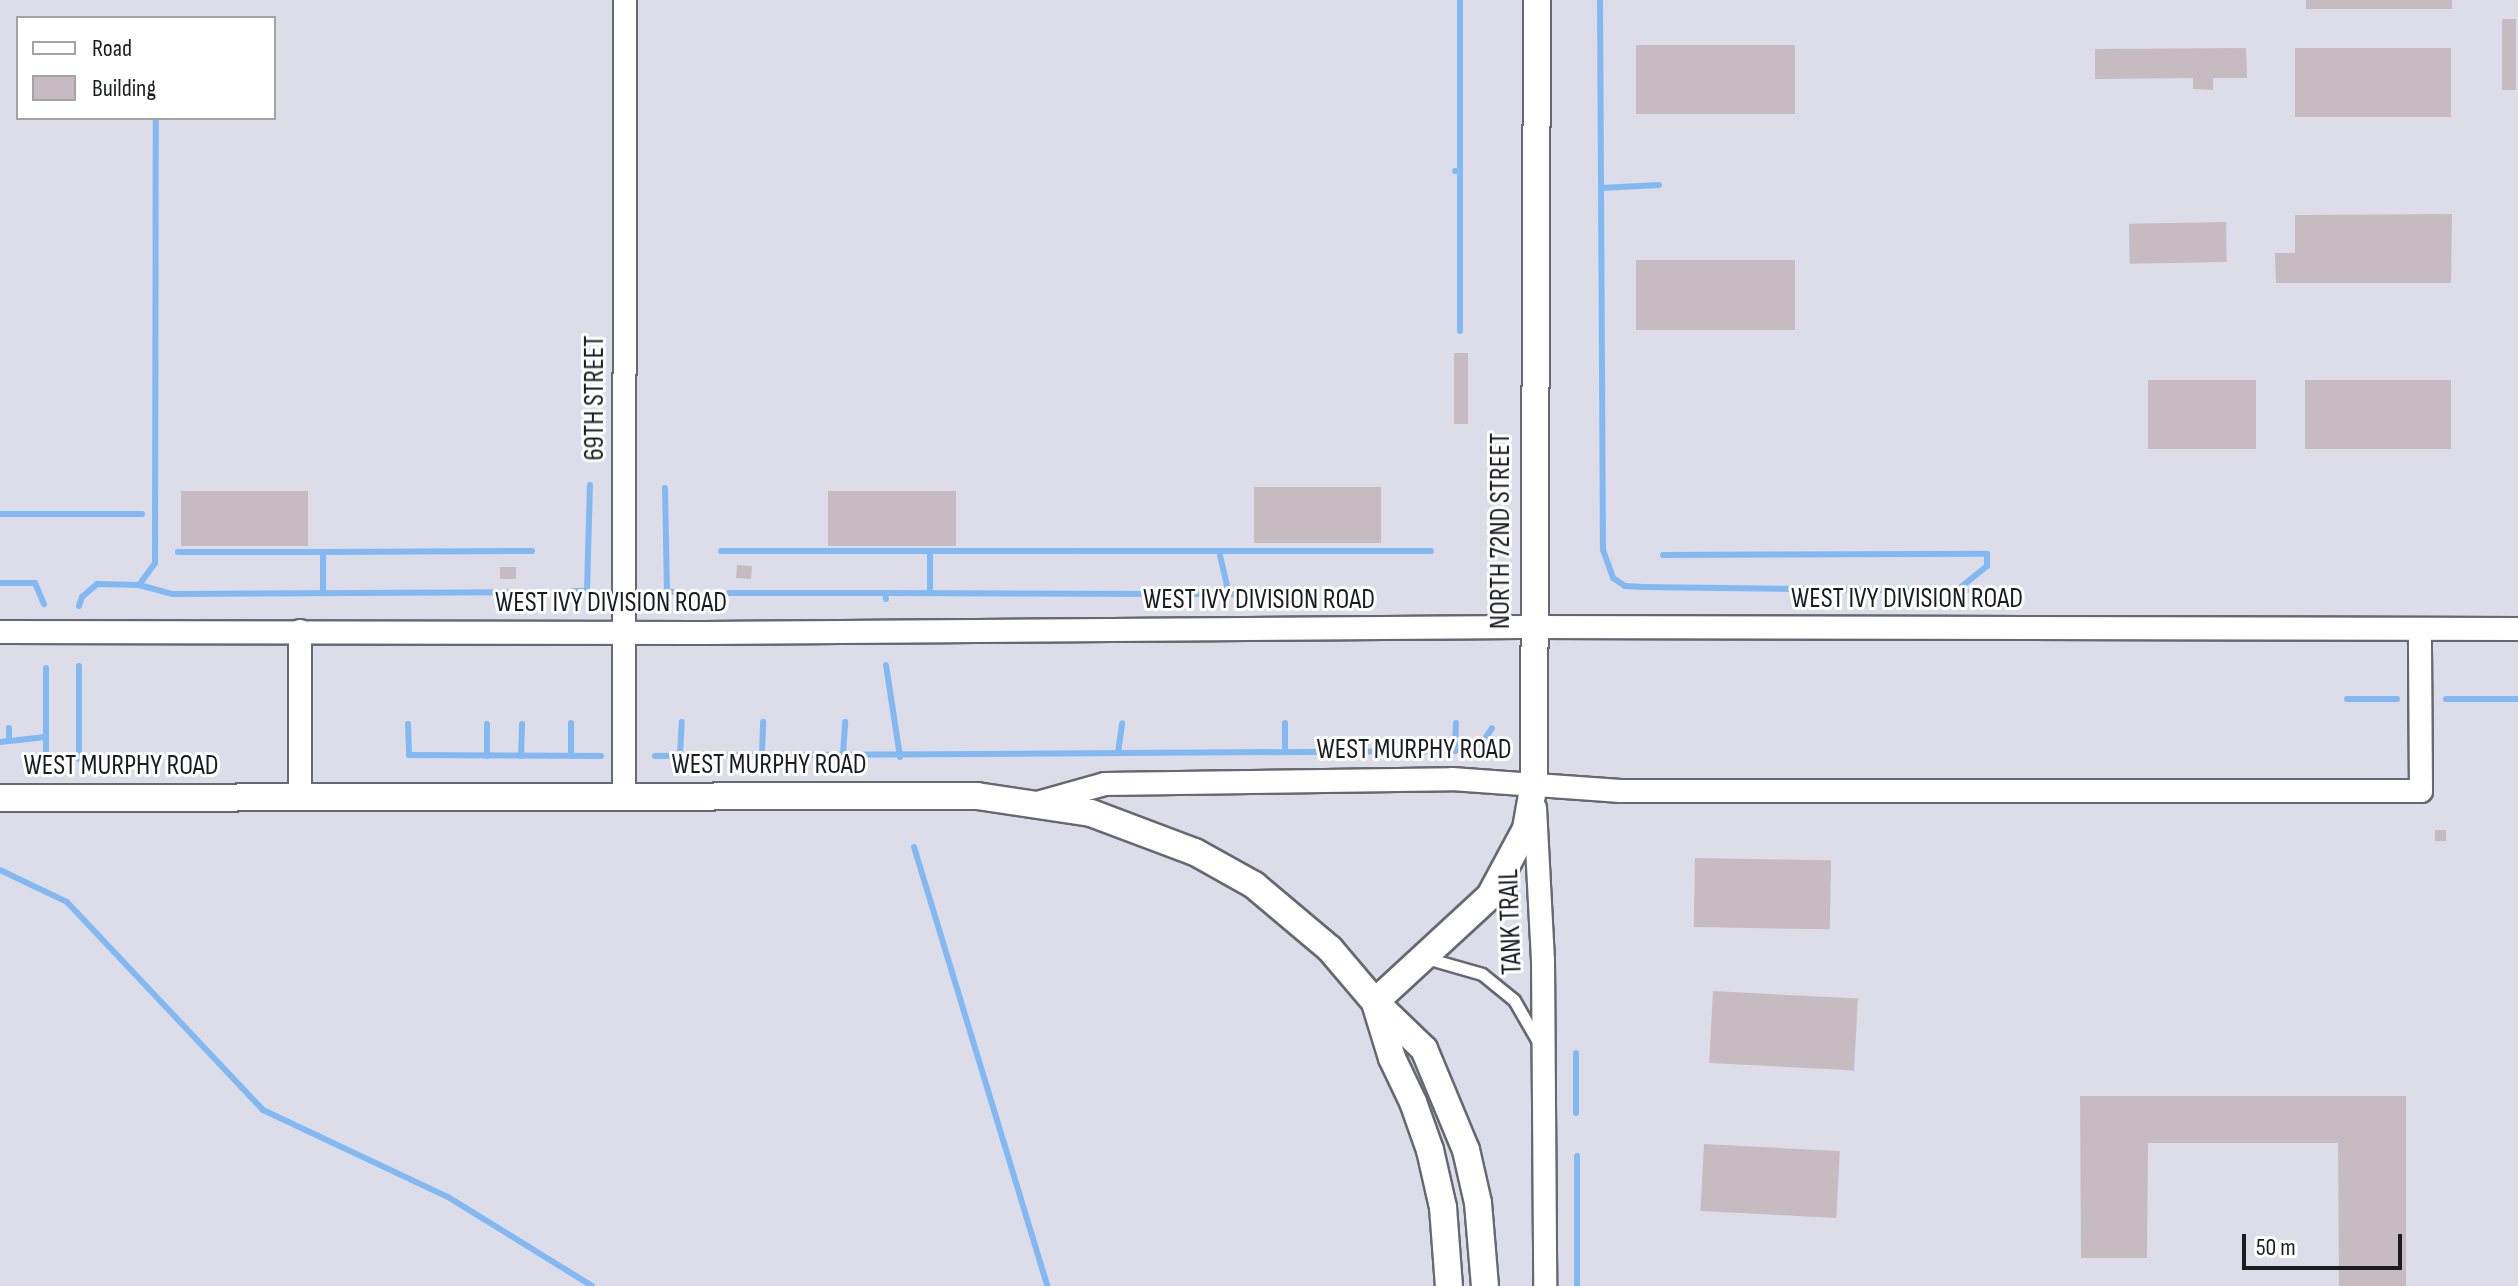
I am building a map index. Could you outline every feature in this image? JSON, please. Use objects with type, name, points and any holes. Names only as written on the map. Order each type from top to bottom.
[{"type":"street","name":"69TH STREET","points":[[624,797],[625,0]]},
{"type":"street","name":"NORTH 72ND STREET","points":[[1375,1002],[1490,896],[1526,829],[1534,783],[1532,627],[1537,0]]},
{"type":"street","name":"WEST IVY DIVISION ROAD","points":[[0,632],[624,633],[1532,627],[2518,629]]},
{"type":"street","name":"WEST MURPHY ROAD","points":[[0,798],[977,796],[1037,803],[1105,784],[1452,779],[1621,791],[2421,791],[2420,630]]},
{"type":"street","points":[[300,631],[300,797]]},
{"type":"street","name":"TANK TRAIL","points":[[1534,783],[1544,1058],[1545,1286]]},
{"type":"street","points":[[1037,803],[1091,813],[1145,831],[1254,885],[1330,949],[1375,1002],[1424,1049],[1466,1150],[1478,1203],[1485,1286]]},
{"type":"street","points":[[1375,1002],[1392,1058],[1413,1102],[1430,1150],[1443,1207],[1449,1286]]},
{"type":"lane","name":"TANK TRAIL","points":[[1425,958],[1482,974],[1514,1000],[1531,1024],[1544,1058]]},
{"type":"building","points":[[2306,0],[2452,0],[2452,9],[2306,9]]},
{"type":"building","points":[[2502,19],[2516,19],[2516,90],[2502,90]]},
{"type":"building","points":[[1636,45],[1795,45],[1795,114],[1636,114]]},
{"type":"building","points":[[2246,48],[2247,78],[2213,78],[2213,90],[2193,89],[2193,78],[2095,79],[2095,49]]},
{"type":"building","points":[[2295,48],[2451,48],[2451,117],[2295,117]]},
{"type":"building","points":[[2452,214],[2451,283],[2276,283],[2275,253],[2295,253],[2295,215]]},
{"type":"building","points":[[2226,222],[2227,262],[2130,264],[2129,224]]},
{"type":"building","points":[[1636,260],[1795,260],[1795,330],[1636,330]]},
{"type":"building","points":[[1454,353],[1468,353],[1468,424],[1454,424]]},
{"type":"building","points":[[2148,380],[2256,380],[2256,449],[2148,449]]},
{"type":"building","points":[[2305,380],[2451,380],[2451,449],[2305,449]]},
{"type":"building","points":[[1254,487],[1381,487],[1381,543],[1254,543]]},
{"type":"building","points":[[181,491],[308,491],[308,546],[181,546]]},
{"type":"building","points":[[828,491],[956,491],[956,546],[828,546]]},
{"type":"building","points":[[737,565],[752,566],[751,579],[736,578]]},
{"type":"building","points":[[500,567],[516,567],[516,579],[500,579]]},
{"type":"building","points":[[2435,830],[2446,830],[2446,841],[2435,841]]},
{"type":"building","points":[[1695,858],[1831,860],[1830,929],[1694,927]]},
{"type":"building","points":[[1713,991],[1858,999],[1854,1070],[1709,1063]]},
{"type":"building","points":[[2080,1096],[2406,1096],[2406,1286],[2339,1286],[2338,1143],[2148,1143],[2147,1258],[2081,1258]]},
{"type":"building","points":[[1704,1144],[1840,1151],[1836,1218],[1700,1211]]},
{"type":"waterway","points":[[1460,0],[1460,171]]},
{"type":"waterway","points":[[1600,0],[1603,550],[1613,578],[1625,586],[1643,587],[1966,591]]},
{"type":"waterway","points":[[79,606],[82,597],[97,584],[139,585],[155,563],[156,120]]},
{"type":"waterway","points":[[1455,171],[1460,171],[1460,331]]},
{"type":"waterway","points":[[1601,188],[1659,185]]},
{"type":"waterway","points":[[573,591],[587,591],[590,485]]},
{"type":"waterway","points":[[665,488],[667,591],[680,593]]},
{"type":"waterway","points":[[0,514],[142,514]]},
{"type":"waterway","points":[[323,593],[323,552],[532,551]]},
{"type":"waterway","points":[[721,551],[930,551]]},
{"type":"waterway","points":[[930,593],[930,551],[1074,551]]},
{"type":"waterway","points":[[1077,551],[1219,551]]},
{"type":"waterway","points":[[1229,594],[1219,551],[1431,551]]},
{"type":"waterway","points":[[178,552],[323,552]]},
{"type":"waterway","points":[[1663,555],[1987,554],[1987,566],[1956,591]]},
{"type":"waterway","points":[[0,583],[35,583],[44,604]]},
{"type":"waterway","points":[[139,585],[172,594],[525,592]]},
{"type":"waterway","points":[[729,593],[885,593],[886,599]]},
{"type":"waterway","points":[[885,593],[1257,594]]},
{"type":"waterway","points":[[886,665],[900,757]]},
{"type":"waterway","points":[[79,666],[79,759]]},
{"type":"waterway","points":[[46,668],[46,755]]},
{"type":"waterway","points":[[2347,699],[2397,699]]},
{"type":"waterway","points":[[2446,699],[2518,699]]},
{"type":"waterway","points":[[680,755],[682,722]]},
{"type":"waterway","points":[[762,755],[763,722]]},
{"type":"waterway","points":[[843,754],[845,722]]},
{"type":"waterway","points":[[571,723],[571,756]]},
{"type":"waterway","points":[[1118,753],[1122,723]]},
{"type":"waterway","points":[[1285,723],[1285,752]]},
{"type":"waterway","points":[[1455,751],[1456,723]]},
{"type":"waterway","points":[[408,724],[409,755],[601,756]]},
{"type":"waterway","points":[[487,724],[487,756]]},
{"type":"waterway","points":[[521,756],[522,724]]},
{"type":"waterway","points":[[9,728],[9,741]]},
{"type":"waterway","points":[[655,756],[1451,751],[1481,745],[1492,728]]},
{"type":"waterway","points":[[0,742],[46,737]]},
{"type":"waterway","points":[[914,847],[1047,1286]]},
{"type":"waterway","points":[[0,870],[67,902],[263,1110],[448,1197],[592,1286]]},
{"type":"waterway","points":[[1576,1053],[1576,1113]]},
{"type":"waterway","points":[[1577,1156],[1577,1286]]}]
